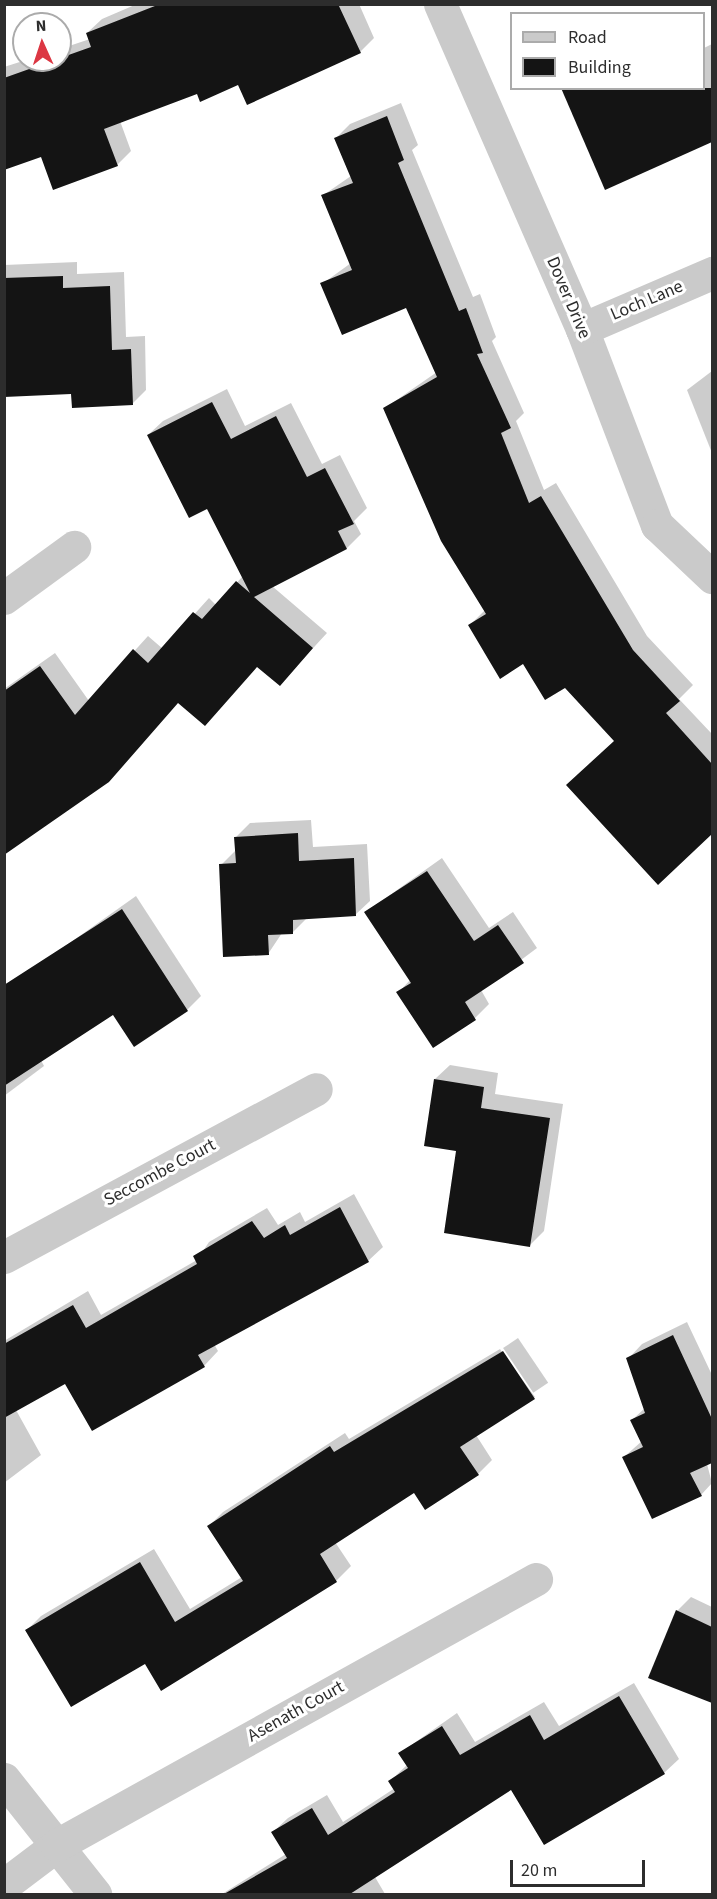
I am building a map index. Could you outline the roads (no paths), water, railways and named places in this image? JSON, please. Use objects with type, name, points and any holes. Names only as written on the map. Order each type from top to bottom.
[{"type":"street","name":"Dover Drive","points":[[440,4],[582,329],[657,525],[712,577]]},
{"type":"street","name":"Loch Lane","points":[[582,329],[712,273]]},
{"type":"street","points":[[4,598],[74,546]]},
{"type":"street","name":"Seccombe Court","points":[[4,1257],[316,1089]]},
{"type":"street","name":"Asenath Court","points":[[4,1885],[57,1845],[536,1579]]},
{"type":"street","points":[[4,1779],[96,1894]]}]
